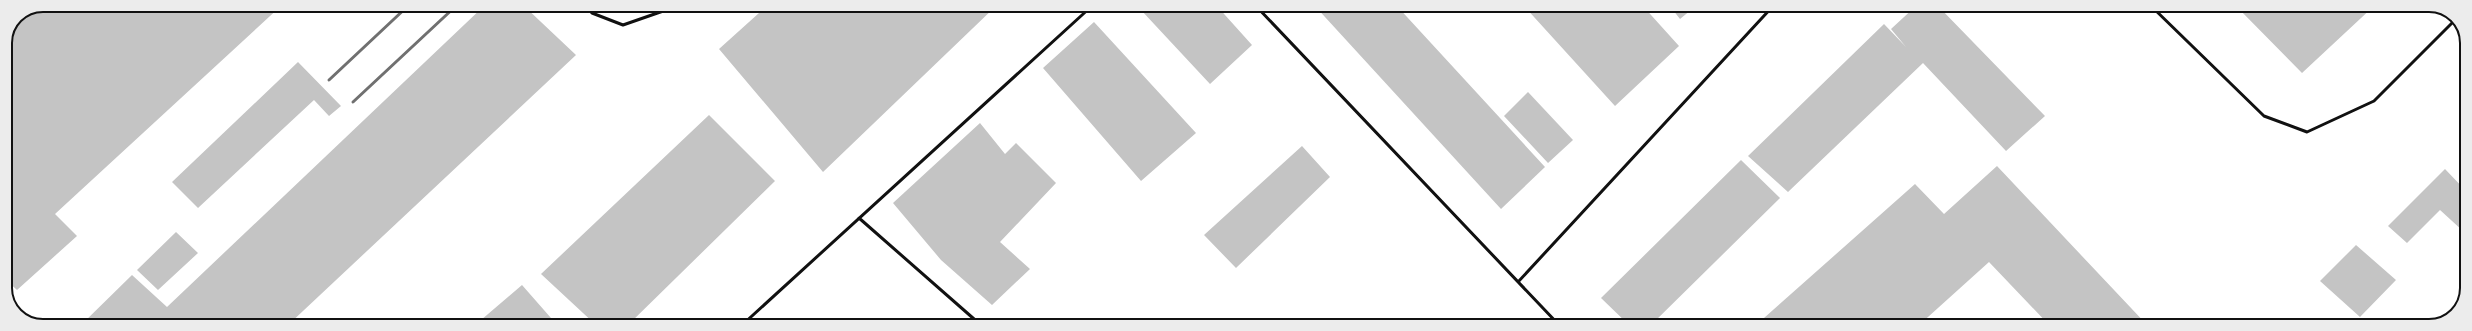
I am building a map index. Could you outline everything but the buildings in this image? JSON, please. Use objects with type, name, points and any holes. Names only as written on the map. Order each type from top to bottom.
[{"type":"lane","points":[[590,12],[592,14],[623,25],[660,12]]},
{"type":"lane","points":[[749,319],[1085,12]]},
{"type":"lane","points":[[1262,12],[1553,319]]},
{"type":"lane","points":[[1518,282],[1768,12]]},
{"type":"lane","points":[[2157,12],[2264,116],[2307,132],[2374,102],[2452,23]]},
{"type":"lane","points":[[859,218],[974,319]]},
{"type":"railway","points":[[329,80],[402,12]]},
{"type":"railway","points":[[353,102],[449,12]]}]
